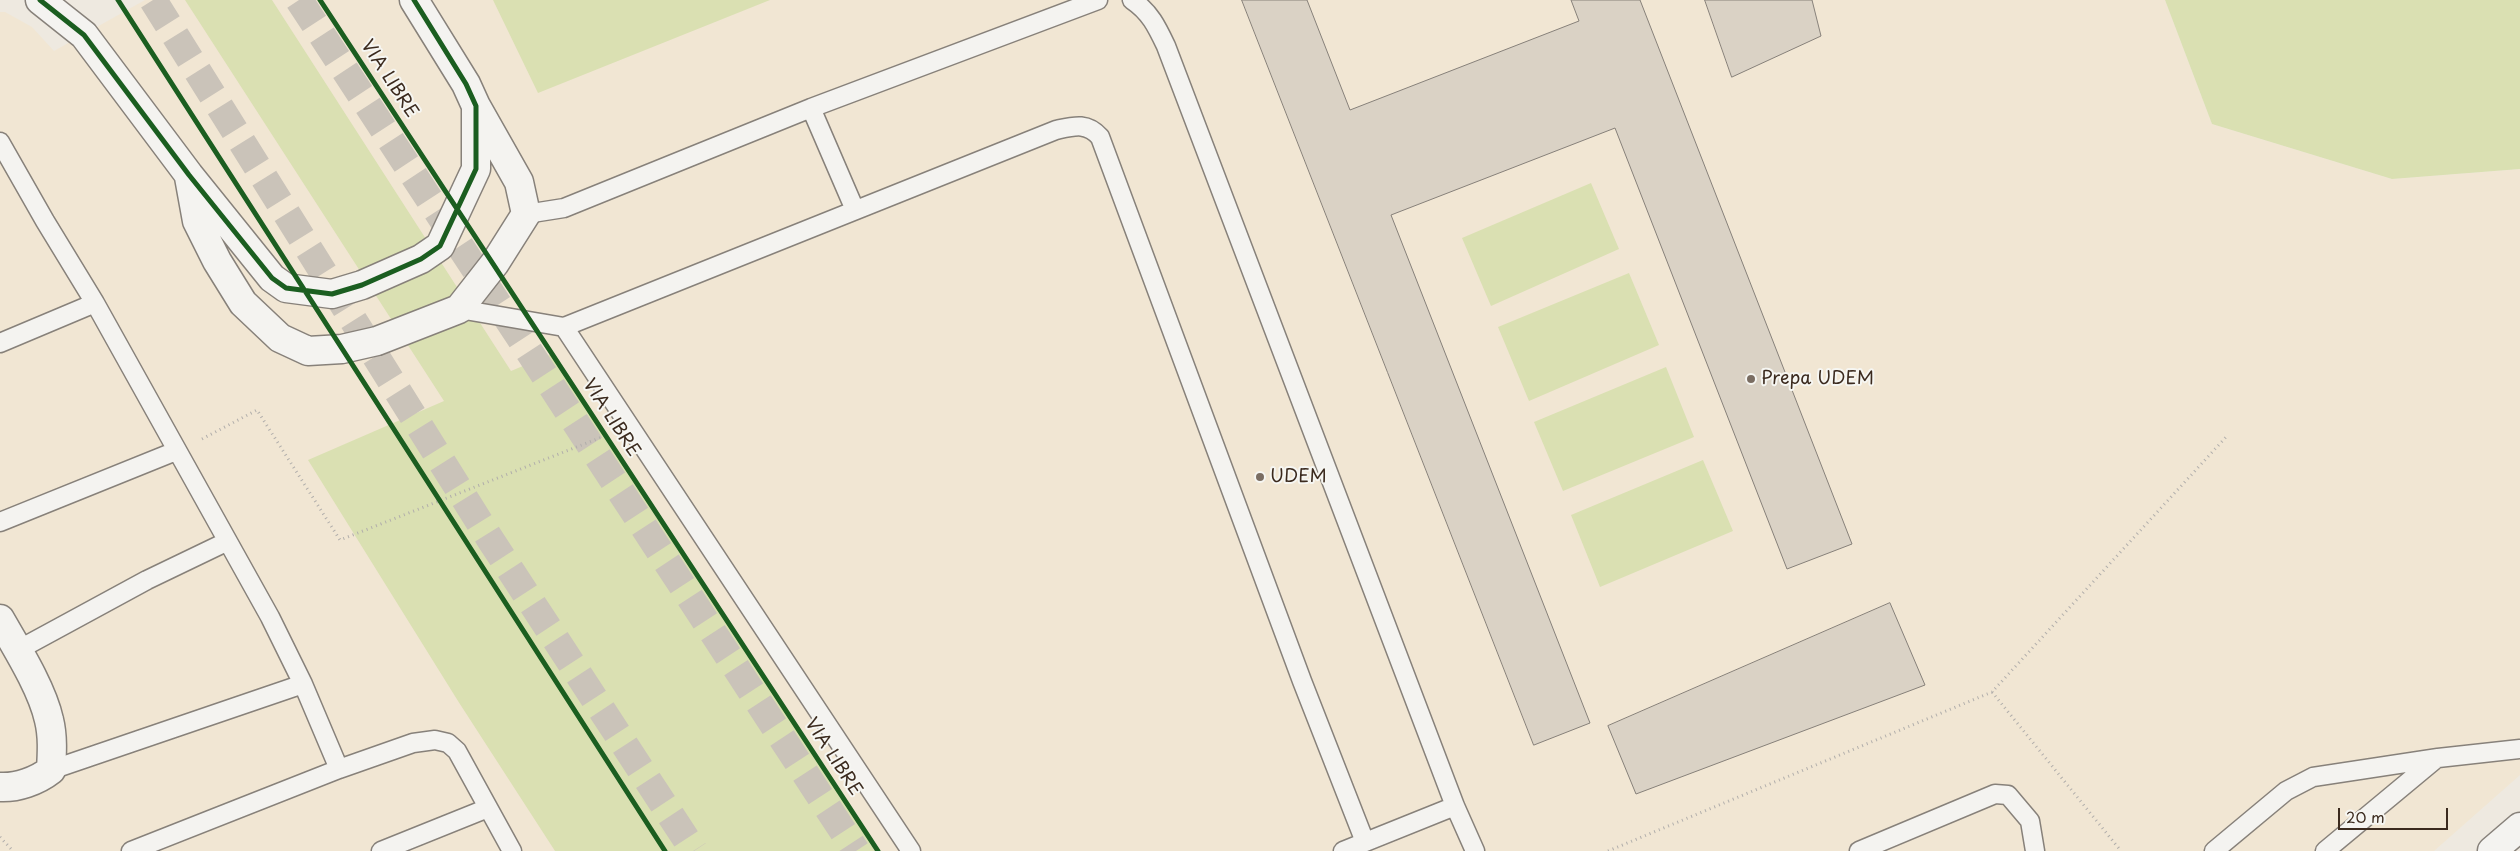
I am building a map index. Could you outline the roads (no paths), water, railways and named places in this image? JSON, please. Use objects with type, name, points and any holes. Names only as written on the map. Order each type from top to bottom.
[{"type":"street","points":[[40,0],[84,35],[188,175],[272,278],[286,288],[332,294],[362,285],[421,260],[440,246],[476,169],[476,106]]},
{"type":"street","points":[[188,175],[197,221],[217,261],[243,303],[280,338],[308,351],[342,349],[377,341],[458,309],[495,263],[526,214],[519,182],[461,76],[414,0]]},
{"type":"street","points":[[0,619],[18,650],[49,718],[52,743],[51,770],[34,780],[0,787]]},
{"type":"street","points":[[2492,851],[2520,827]]},
{"type":"lane","points":[[526,214],[564,208],[811,108],[1098,0]]},
{"type":"lane","points":[[1132,0],[1143,8],[1154,21],[1166,46],[1454,806],[1475,851]]},
{"type":"lane","points":[[811,108],[855,210]]},
{"type":"lane","points":[[458,309],[564,327],[1056,130],[1082,125],[1093,129],[1100,137],[1302,681],[1365,842]]},
{"type":"lane","points":[[0,142],[95,303],[226,542],[270,617],[303,684],[339,769]]},
{"type":"lane","points":[[0,343],[95,303]]},
{"type":"lane","points":[[564,327],[910,851]]},
{"type":"lane","points":[[0,522],[176,451]]},
{"type":"lane","points":[[18,650],[147,580],[226,542]]},
{"type":"lane","points":[[51,770],[303,684]]},
{"type":"lane","points":[[131,851],[339,769],[412,743],[435,740],[448,743],[457,751],[512,851]]},
{"type":"lane","points":[[2214,851],[2286,791],[2312,777],[2438,758],[2520,749]]},
{"type":"lane","points":[[2325,851],[2438,758]]},
{"type":"lane","points":[[1859,851],[1995,794],[2008,795],[2030,822],[2035,851]]},
{"type":"lane","points":[[1343,851],[1454,806]]},
{"type":"lane","points":[[381,851],[488,808]]},
{"type":"tunnel","points":[[153,0],[490,539],[694,851]]},
{"type":"tunnel","points":[[299,0],[856,851]]},
{"type":"place","name":"Prepa UDEM","points":[[1751,379]]},
{"type":"place","name":"UDEM","points":[[1260,477]]}]
